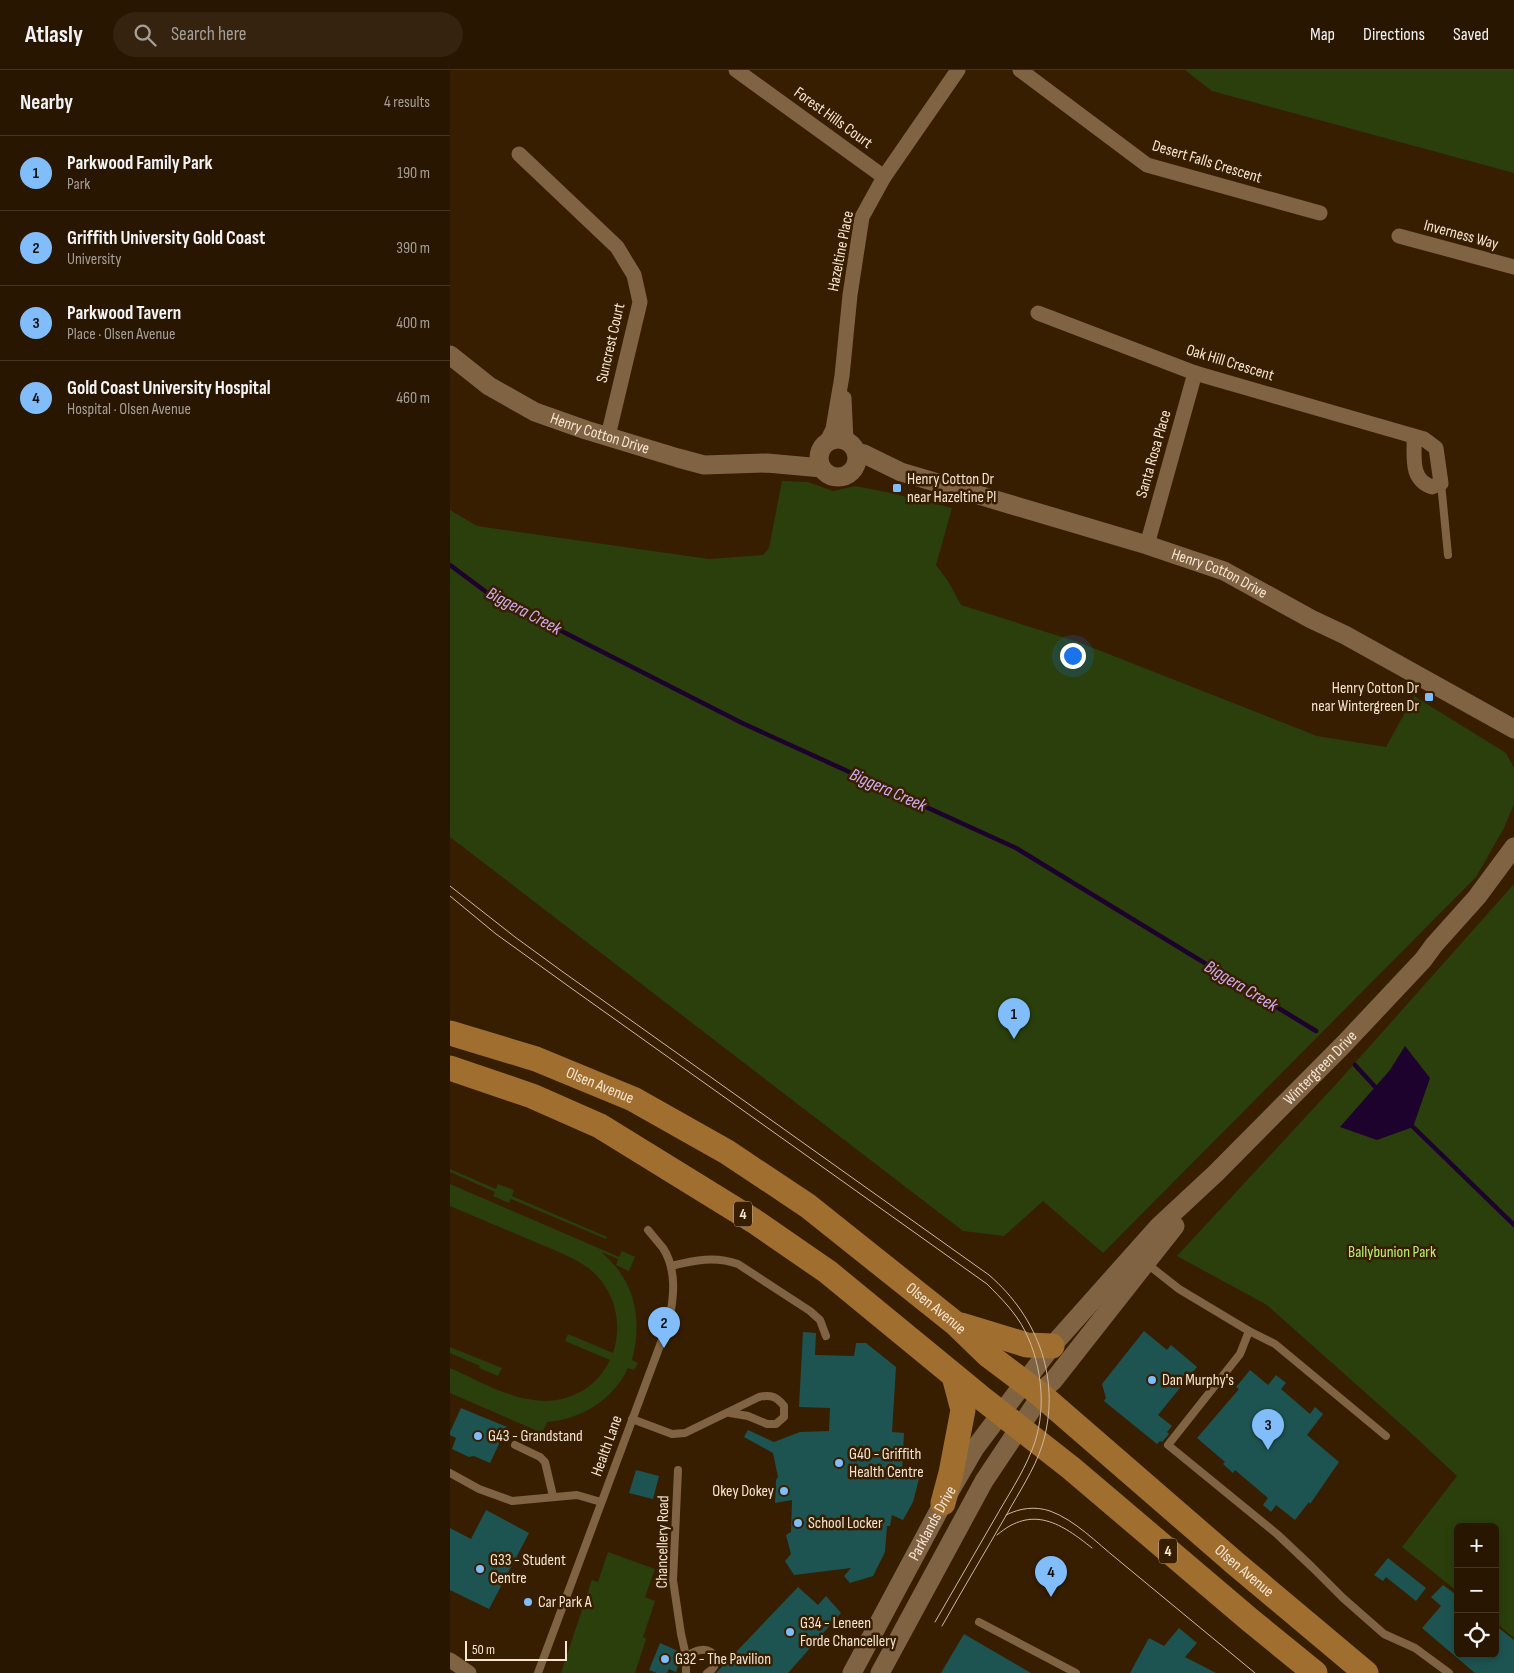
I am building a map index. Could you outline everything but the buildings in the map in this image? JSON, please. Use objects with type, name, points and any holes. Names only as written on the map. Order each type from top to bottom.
[{"type":"main road","name":"Olsen Avenue","points":[[450,1032],[536,1059],[633,1099],[727,1152],[808,1206],[956,1324],[988,1355],[1033,1389],[1366,1673]]},
{"type":"main road","name":"Olsen Avenue","points":[[450,1068],[532,1096],[600,1126],[754,1221],[828,1272],[954,1376],[1071,1468],[1250,1620],[1316,1673]]},
{"type":"main road","points":[[956,1324],[1028,1345],[1052,1346]]},
{"type":"main road","points":[[943,1503],[951,1473],[963,1410],[954,1376]]},
{"type":"street","name":"Forest Hills Court","points":[[736,70],[884,177]]},
{"type":"street","name":"Hazeltine Place","points":[[824,446],[833,429],[842,376],[850,295],[862,216],[884,177],[958,70]]},
{"type":"street","name":"Desert Falls Crescent","points":[[1020,70],[1147,165],[1320,214]]},
{"type":"street","name":"Suncrest Court","points":[[519,154],[617,247],[634,275],[640,302],[608,436]]},
{"type":"street","name":"Inverness Way","points":[[1399,236],[1514,268]]},
{"type":"street","name":"Oak Hill Crescent","points":[[1038,313],[1195,373],[1424,438],[1436,448],[1441,483]]},
{"type":"street","name":"Henry Cotton Drive","points":[[450,355],[489,386],[535,412],[586,430],[704,465],[767,463],[822,468]]},
{"type":"street","name":"Santa Rosa Place","points":[[1146,545],[1195,373]]},
{"type":"street","name":"Hazeltine Place","points":[[842,376],[852,454]]},
{"type":"street","points":[[1414,436],[1416,474],[1422,483],[1432,486],[1441,483]]},
{"type":"street","points":[[836,439],[852,454],[849,474],[837,477],[826,473],[822,468],[819,458],[824,446],[836,439]]},
{"type":"street","name":"Henry Cotton Drive","points":[[767,463],[824,446]]},
{"type":"street","name":"Henry Cotton Drive","points":[[852,454],[901,472],[1146,545],[1224,571],[1514,729]]},
{"type":"street","name":"Wintergreen Drive","points":[[1033,1389],[1052,1346],[1158,1227],[1216,1173],[1344,1044],[1423,960],[1468,925],[1502,883],[1513,850]]},
{"type":"street","name":"Wintergreen Drive","points":[[1033,1389],[1146,1262],[1216,1173]]},
{"type":"street","name":"Parklands Drive","points":[[880,1673],[980,1489],[1011,1421],[1033,1389]]},
{"type":"street","name":"Parklands Drive","points":[[852,1673],[943,1503],[975,1448],[1011,1421]]},
{"type":"street","points":[[450,1660],[470,1673]]},
{"type":"lane","name":"Oak Hill Crescent","points":[[1441,483],[1448,555]]},
{"type":"lane","name":"Health Lane","points":[[538,1673],[669,1321],[673,1293],[671,1266],[663,1249],[648,1230]]},
{"type":"lane","points":[[671,1266],[708,1258],[738,1264],[810,1311],[820,1320],[826,1336]]},
{"type":"lane","points":[[1146,1262],[1179,1289],[1249,1331],[1275,1344],[1386,1436]]},
{"type":"lane","points":[[1249,1331],[1240,1354],[1168,1445],[1276,1534],[1384,1634],[1415,1648],[1449,1673]]},
{"type":"lane","points":[[632,1419],[672,1434],[685,1433],[769,1394],[778,1399],[784,1406],[784,1417],[776,1424],[767,1424],[748,1416],[730,1413]]},
{"type":"lane","points":[[515,1445],[540,1457],[545,1462],[552,1496]]},
{"type":"lane","name":"Chancellery Road","points":[[678,1470],[673,1580],[689,1673]]},
{"type":"lane","points":[[450,1473],[479,1489],[512,1501],[577,1495],[601,1502]]},
{"type":"lane","points":[[979,1622],[1076,1673]]},
{"type":"lane","points":[[686,1656],[703,1650],[711,1652],[717,1662],[707,1673]]},
{"type":"green space","points":[[1185,70],[1514,70],[1514,173],[1212,91]]},
{"type":"green space","points":[[782,481],[808,482],[833,491],[855,486],[952,508],[936,565],[948,581],[961,605],[1078,642],[1317,736],[1386,747],[1414,696],[1506,753],[1514,768],[1514,804],[1504,828],[1476,877],[1103,1253],[1043,1201],[1004,1236],[963,1231],[450,837],[450,510],[477,526],[709,559],[763,555],[769,548]]},
{"type":"green space","name":"Ballybunion Park","points":[[1514,884],[1514,1638],[1499,1625],[1499,1523],[1454,1523],[1454,1589],[1402,1547],[1457,1476],[1267,1305],[1177,1256],[1338,1082]]},
{"type":"green space","points":[[450,1169],[496,1189],[498,1184],[514,1190],[512,1196],[607,1237],[606,1239],[511,1199],[509,1203],[493,1196],[495,1192],[450,1172]]},
{"type":"green space","points":[[450,1184],[619,1257],[622,1251],[635,1257],[629,1271],[616,1265],[618,1259],[601,1252],[613,1263],[629,1288],[636,1315],[637,1330],[632,1360],[638,1363],[634,1370],[628,1368],[614,1390],[595,1406],[572,1417],[547,1422],[542,1433],[450,1393],[450,1368],[497,1390],[529,1400],[562,1399],[578,1393],[597,1380],[610,1360],[565,1341],[568,1334],[613,1353],[617,1328],[614,1304],[602,1282],[584,1265],[556,1251],[450,1206]]},
{"type":"green space","points":[[450,1347],[502,1368],[498,1376],[450,1353]]},
{"type":"green space","points":[[608,1552],[655,1569],[645,1597],[655,1601],[643,1637],[646,1639],[635,1673],[561,1673],[592,1580],[598,1582]]},
{"type":"shaded area","points":[[1405,1046],[1430,1078],[1413,1127],[1377,1140],[1340,1127],[1390,1070]]},
{"type":"waterway","name":"Biggera Creek","points":[[450,565],[489,594],[742,723],[1016,848],[1316,1031]]},
{"type":"waterway","name":"Biggera Creek","points":[[1355,1065],[1378,1090]]},
{"type":"waterway","name":"Biggera Creek","points":[[1409,1123],[1514,1225]]},
{"type":"tram line","points":[[450,886],[563,972],[989,1275],[1021,1311],[1033,1331],[1042,1353],[1047,1375],[1049,1398],[1048,1422],[1042,1446],[1026,1481],[942,1626]]},
{"type":"tram line","points":[[450,896],[496,934],[987,1284],[1017,1318],[1031,1345],[1039,1375],[1041,1406],[1037,1436],[1019,1477],[935,1622]]},
{"type":"tram line","points":[[1006,1515],[1022,1509],[1033,1508],[1050,1511],[1068,1520],[1255,1673]]},
{"type":"tram line","points":[[997,1535],[1010,1526],[1035,1519],[1047,1521],[1070,1531],[1092,1548]]},
{"type":"place","name":"Henry Cotton Dr near Hazeltine Pl","points":[[897,488]]},
{"type":"place","name":"Henry Cotton Dr near Wintergreen Dr","points":[[1429,697]]},
{"type":"place","name":"Parkwood Family Park","points":[[1014,1039]]},
{"type":"place","name":"Griffith University Gold Coast","points":[[664,1348]]},
{"type":"place","name":"Dan Murphy's","points":[[1152,1380]]},
{"type":"place","name":"G43 - Grandstand","points":[[478,1436]]},
{"type":"place","name":"Parkwood Tavern","points":[[1268,1450]]},
{"type":"place","name":"G40 - Griffith Health Centre","points":[[839,1463]]},
{"type":"place","name":"Okey Dokey","points":[[784,1491]]},
{"type":"place","name":"School Locker","points":[[798,1523]]},
{"type":"place","name":"G33 - Student Centre","points":[[480,1569]]},
{"type":"place","name":"Gold Coast University Hospital","points":[[1051,1597]]},
{"type":"place","name":"Car Park A","points":[[528,1602]]},
{"type":"place","name":"G34 - Leneen Forde Chancellery","points":[[790,1632]]},
{"type":"place","name":"G32 - The Pavilion","points":[[665,1659]]}]
